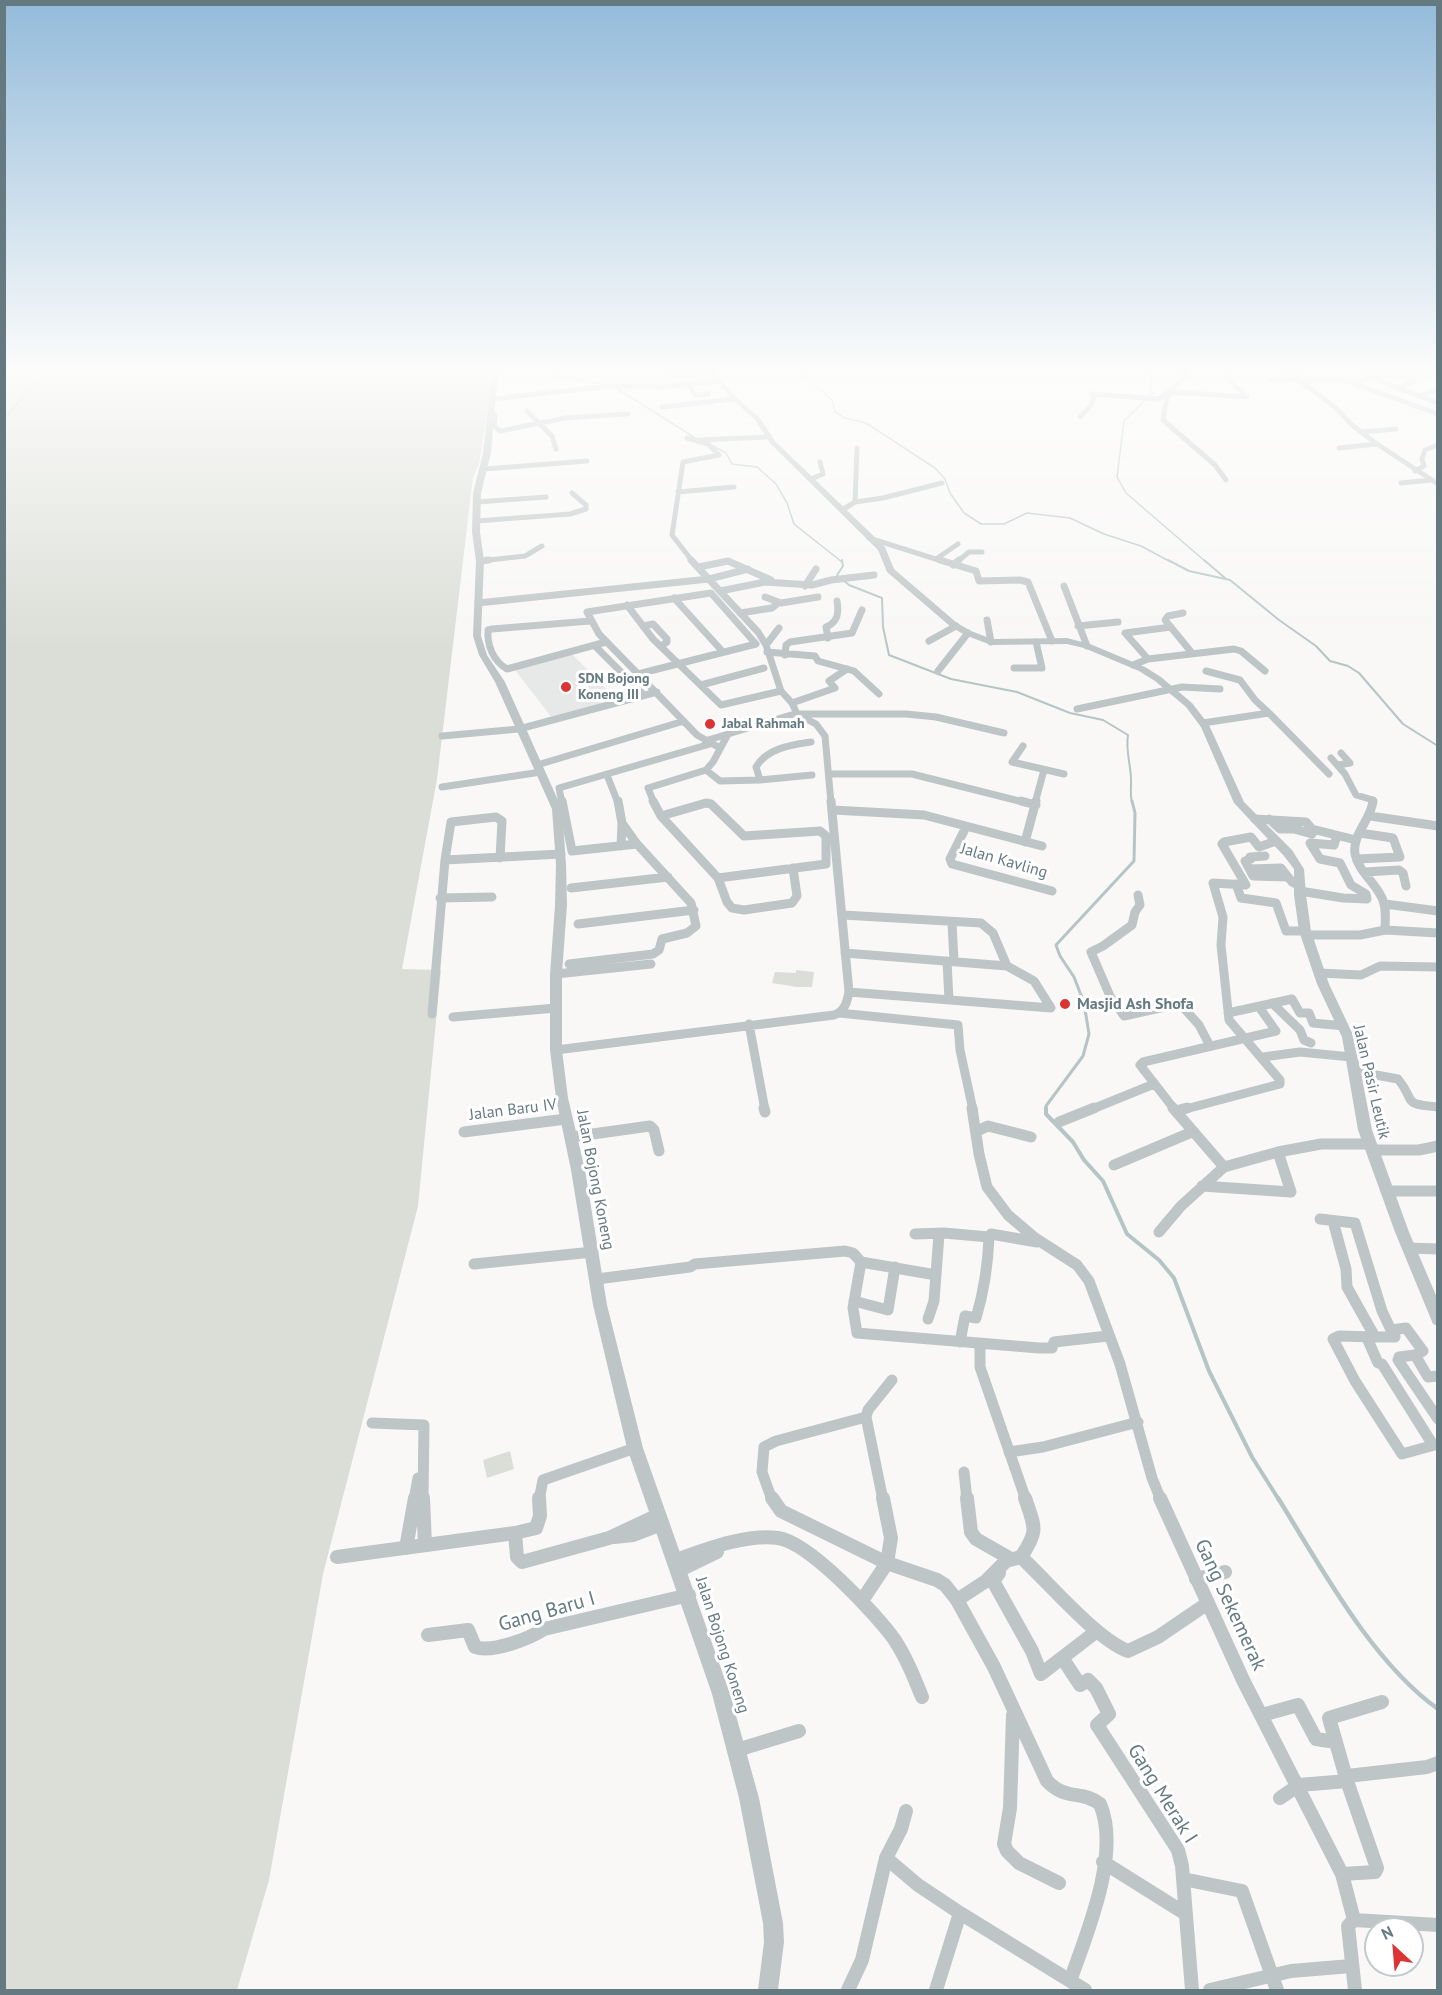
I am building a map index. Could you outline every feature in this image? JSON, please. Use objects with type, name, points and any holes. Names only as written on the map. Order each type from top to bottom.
[{"type":"street","name":"Jalan Bojong Koneng","points":[[485,464],[477,493],[476,521],[480,561],[477,629],[479,644],[500,682],[557,808],[561,854],[561,904],[556,974],[556,1050],[566,1119],[606,1329],[635,1448],[689,1595],[722,1694],[749,1798],[773,1923],[774,1942],[768,1990]]},
{"type":"street","points":[[484,469],[547,464]]},
{"type":"street","points":[[682,464],[672,535],[740,613],[767,648],[781,691],[792,704],[794,715]]},
{"type":"street","name":"Jalan Pasir Leutik","points":[[796,464],[883,551],[890,570],[956,626],[991,642],[1052,641],[1073,642],[1087,646],[1153,675],[1189,705],[1203,723],[1239,803],[1295,861],[1299,869],[1306,933],[1319,973],[1344,1026],[1358,1103],[1371,1147],[1386,1191],[1437,1318]]},
{"type":"street","points":[[811,479],[823,474],[821,464]]},
{"type":"street","points":[[855,502],[856,464]]},
{"type":"street","points":[[1214,464],[1226,480]]},
{"type":"street","points":[[1405,464],[1437,484]]},
{"type":"street","points":[[1415,471],[1424,466],[1423,464]]},
{"type":"street","points":[[1401,483],[1431,480]]},
{"type":"street","points":[[842,510],[855,502],[883,498],[942,483]]},
{"type":"street","points":[[678,492],[734,487]]},
{"type":"street","points":[[711,498],[713,489]]},
{"type":"street","points":[[476,521],[570,514],[586,508],[586,505],[573,493]]},
{"type":"street","points":[[477,502],[546,497]]},
{"type":"street","points":[[869,538],[976,571],[979,581],[1028,582],[1052,641]]},
{"type":"street","points":[[936,559],[958,544]]},
{"type":"street","points":[[480,561],[525,556],[542,546]]},
{"type":"street","points":[[953,565],[969,552],[982,552]]},
{"type":"street","points":[[699,567],[728,561],[773,581],[805,586],[874,575]]},
{"type":"street","points":[[478,603],[709,579],[748,569]]},
{"type":"street","points":[[805,586],[816,570]]},
{"type":"street","points":[[720,591],[773,581]]},
{"type":"street","points":[[1064,586],[1087,646]]},
{"type":"street","points":[[637,674],[756,644],[710,592],[587,612],[590,621],[606,642],[637,674],[708,742],[720,748]]},
{"type":"street","points":[[765,597],[778,603]]},
{"type":"street","points":[[740,613],[772,608],[778,603],[818,597]]},
{"type":"street","points":[[674,598],[723,652]]},
{"type":"street","points":[[828,638],[826,627],[833,624],[839,613],[837,601]]},
{"type":"street","points":[[627,605],[661,646],[722,705],[781,691]]},
{"type":"street","points":[[785,655],[785,646],[789,643],[854,632],[862,610]]},
{"type":"street","points":[[1183,613],[1168,616],[1165,620],[1192,653]]},
{"type":"street","points":[[987,620],[991,642]]},
{"type":"street","points":[[590,621],[492,629],[488,630],[488,643],[498,661],[507,669],[606,642]]},
{"type":"street","points":[[1078,626],[1118,622]]},
{"type":"street","points":[[929,641],[956,626]]},
{"type":"street","points":[[1148,659],[1125,633],[1171,627]]},
{"type":"street","points":[[767,648],[779,628]]},
{"type":"street","points":[[938,671],[968,633]]},
{"type":"street","points":[[1014,668],[1042,668],[1036,642]]},
{"type":"street","points":[[596,647],[644,695]]},
{"type":"street","points":[[767,648],[785,655],[815,656],[818,662],[854,671],[879,694]]},
{"type":"street","points":[[1133,665],[1148,659],[1238,649],[1265,671]]},
{"type":"street","points":[[794,656],[809,662]]},
{"type":"street","points":[[701,684],[764,668]]},
{"type":"street","points":[[792,704],[835,688],[829,681],[847,669]]},
{"type":"street","points":[[1206,671],[1240,680],[1255,700],[1329,774]]},
{"type":"street","points":[[1077,709],[1185,687],[1220,689]]},
{"type":"street","points":[[442,736],[521,729],[657,692]]},
{"type":"street","points":[[1203,723],[1269,713]]},
{"type":"street","points":[[637,844],[572,851],[564,807],[558,790],[794,715],[906,714],[936,717],[1004,733]]},
{"type":"street","points":[[556,1050],[839,1013],[847,1003],[849,992],[843,915],[825,736],[816,724],[794,715]]},
{"type":"street","points":[[442,787],[538,766],[683,719]]},
{"type":"street","points":[[727,735],[714,761],[706,770],[648,788],[648,792],[661,816],[718,878],[727,902],[732,908],[744,910],[792,903],[797,896],[793,868]]},
{"type":"street","points":[[760,780],[756,766],[763,756],[811,742]]},
{"type":"street","points":[[1023,746],[1012,762],[1064,774]]},
{"type":"street","points":[[1338,765],[1350,763],[1341,753]]},
{"type":"street","points":[[1331,758],[1346,774],[1356,795],[1370,797],[1373,800],[1374,810],[1358,837],[1357,859],[1385,904],[1385,930]]},
{"type":"street","points":[[706,770],[720,781],[812,775]]},
{"type":"street","points":[[1025,842],[1044,770]]},
{"type":"street","points":[[830,774],[907,773],[944,780],[1036,805]]},
{"type":"street","points":[[607,775],[618,800],[622,823],[621,846]]},
{"type":"street","points":[[661,816],[706,803],[711,804],[744,836],[820,831],[826,836],[826,864],[718,878]]},
{"type":"street","points":[[833,810],[924,814],[1042,846]]},
{"type":"street","points":[[1370,816],[1437,826]]},
{"type":"street","points":[[432,1014],[437,968],[440,898],[451,822],[496,817],[502,821],[500,858]]},
{"type":"street","points":[[1255,819],[1269,819],[1280,829],[1294,829],[1312,834],[1312,829],[1337,836],[1393,838],[1400,857],[1357,859]]},
{"type":"street","points":[[569,964],[653,954],[659,950],[662,939],[693,930],[696,926],[694,910],[687,897],[637,844],[622,823]]},
{"type":"street","name":"Jalan Kavling","points":[[966,827],[950,859],[952,864],[1052,891]]},
{"type":"street","points":[[1250,869],[1281,868],[1300,889],[1343,898],[1367,899],[1366,894],[1351,885],[1340,863],[1318,858],[1310,843],[1334,845],[1337,836]]},
{"type":"street","points":[[1176,1111],[1280,1084],[1280,1080],[1263,1057],[1231,1023],[1221,945],[1224,917],[1213,883],[1246,885],[1222,844],[1224,842],[1254,838],[1273,868]]},
{"type":"street","points":[[1259,847],[1276,841]]},
{"type":"street","points":[[445,860],[561,854]]},
{"type":"street","points":[[1265,856],[1250,857],[1251,859],[1245,861],[1253,876],[1287,877]]},
{"type":"street","points":[[1365,872],[1399,870],[1406,886]]},
{"type":"street","points":[[571,888],[668,877]]},
{"type":"street","points":[[1236,884],[1242,898],[1276,904],[1286,931],[1360,935],[1385,930],[1437,933]]},
{"type":"street","points":[[1138,896],[1140,905],[1135,912],[1132,925],[1123,929],[1104,948],[1091,952],[1110,997],[1119,1012],[1125,1016],[1160,1010],[1172,1005],[1182,1006],[1199,1025],[1210,1047]]},
{"type":"street","points":[[440,898],[492,897]]},
{"type":"street","points":[[1385,904],[1437,911]]},
{"type":"street","points":[[578,924],[694,910]]},
{"type":"street","points":[[843,915],[981,923],[993,933],[1007,966]]},
{"type":"street","points":[[949,1000],[952,922]]},
{"type":"street","points":[[845,953],[1007,966],[1034,981],[1051,1008],[849,992]]},
{"type":"street","points":[[556,974],[651,963]]},
{"type":"street","points":[[1319,973],[1361,975],[1380,966],[1437,967]]},
{"type":"street","points":[[1228,1013],[1292,999],[1300,1013],[1309,1013],[1313,1023],[1344,1026]]},
{"type":"street","points":[[1272,1003],[1300,1030],[1304,1040],[1311,1043]]},
{"type":"street","points":[[1224,1167],[1192,1132],[1140,1064],[1276,1031],[1259,1007]]},
{"type":"street","points":[[453,1017],[556,1008]]},
{"type":"street","name":"Gang Sekemerak","points":[[839,1013],[958,1025],[960,1050],[970,1091],[985,1180],[993,1196],[1008,1215],[1067,1257],[1085,1274],[1120,1364],[1152,1478],[1196,1579],[1342,1874],[1354,1920],[1348,1926],[1355,1990]]},
{"type":"street","points":[[749,1024],[765,1112]]},
{"type":"street","points":[[1263,1057],[1300,1052],[1351,1057]]},
{"type":"street","points":[[1354,1071],[1398,1079],[1401,1081],[1408,1101],[1412,1104],[1437,1107]]},
{"type":"street","points":[[1059,1122],[1154,1084]]},
{"type":"street","name":"Jalan Baru IV","points":[[464,1132],[566,1119]]},
{"type":"street","points":[[571,1137],[650,1126],[654,1130],[658,1151]]},
{"type":"street","points":[[977,1131],[988,1126],[1031,1137]]},
{"type":"street","points":[[1114,1165],[1192,1132]]},
{"type":"street","points":[[1159,1232],[1202,1186],[1224,1167],[1278,1152],[1320,1144],[1419,1150],[1437,1146]]},
{"type":"street","points":[[1202,1186],[1291,1192],[1278,1152]]},
{"type":"street","points":[[1386,1191],[1437,1191]]},
{"type":"street","points":[[1320,1219],[1355,1223],[1382,1311],[1395,1336],[1371,1337],[1339,1336],[1333,1339],[1355,1381],[1402,1454],[1435,1444],[1382,1364],[1378,1363],[1371,1337],[1347,1287],[1333,1221]]},
{"type":"street","points":[[915,1234],[989,1237],[991,1234],[1046,1244]]},
{"type":"street","points":[[928,1319],[934,1301],[939,1234]]},
{"type":"street","points":[[960,1342],[965,1316],[976,1318],[987,1280],[989,1237]]},
{"type":"street","points":[[1408,1248],[1437,1249]]},
{"type":"street","points":[[597,1280],[690,1267],[695,1264],[845,1251],[853,1253],[861,1262],[936,1275]]},
{"type":"street","points":[[474,1264],[593,1252]]},
{"type":"street","points":[[861,1262],[854,1301],[854,1327],[857,1333],[1052,1348],[1054,1342],[1108,1336]]},
{"type":"street","points":[[854,1301],[888,1310],[894,1267]]},
{"type":"street","points":[[1391,1330],[1406,1328],[1423,1352],[1399,1357],[1398,1360],[1435,1406],[1437,1419]]},
{"type":"street","points":[[957,1600],[986,1581],[1034,1538],[1034,1524],[980,1367],[980,1344]]},
{"type":"street","points":[[1415,1355],[1429,1378],[1437,1376]]},
{"type":"street","points":[[862,1599],[887,1563],[891,1538],[866,1417],[868,1410],[892,1380]]},
{"type":"street","points":[[866,1417],[768,1444],[761,1455],[769,1498],[781,1511],[887,1563],[937,1580],[957,1600],[994,1667],[1047,1781],[1056,1790],[1067,1795],[1093,1799],[1101,1806],[1106,1826],[1098,1899],[1070,1981]]},
{"type":"street","points":[[1009,1452],[1043,1447],[1138,1422]]},
{"type":"street","points":[[372,1424],[424,1425],[422,1461],[425,1545]]},
{"type":"street","points":[[338,1557],[515,1533],[536,1528],[541,1520],[540,1486],[543,1480],[635,1448]]},
{"type":"street","points":[[406,1548],[422,1461]]},
{"type":"street","points":[[964,1472],[971,1532],[976,1539],[1013,1558],[1117,1648],[1128,1651],[1156,1638],[1208,1604]]},
{"type":"street","points":[[515,1533],[517,1557],[522,1562],[609,1538],[633,1535],[660,1520]]},
{"type":"street","points":[[678,1565],[694,1553],[759,1538],[786,1540],[797,1544],[862,1599],[899,1645],[915,1673],[922,1697]]},
{"type":"street","points":[[678,1565],[730,1545]]},
{"type":"street","points":[[1013,1558],[993,1581],[1032,1651],[1041,1674],[1097,1631]]},
{"type":"street","points":[[1196,1579],[1225,1572]]},
{"type":"street","name":"Gang Baru I","points":[[428,1635],[468,1630],[475,1647],[483,1650],[531,1638],[544,1629],[689,1595]]},
{"type":"street","name":"Gang Merak I","points":[[1063,1659],[1080,1685],[1088,1680],[1096,1688],[1109,1714],[1097,1725],[1178,1850],[1183,1873],[1192,1990]]},
{"type":"street","points":[[1342,1874],[1375,1872],[1377,1868],[1329,1717],[1382,1702]]},
{"type":"street","points":[[1262,1715],[1298,1705],[1316,1739],[1336,1742]]},
{"type":"street","points":[[1013,1712],[1010,1808],[1004,1844],[1012,1858],[1043,1877],[1059,1883]]},
{"type":"street","points":[[737,1750],[799,1731]]},
{"type":"street","points":[[1280,1798],[1299,1785],[1426,1767],[1437,1763]]},
{"type":"street","points":[[848,1990],[865,1949],[886,1858],[901,1829],[906,1811]]},
{"type":"street","points":[[886,1858],[918,1885],[960,1913],[1085,1990]]},
{"type":"street","points":[[1103,1862],[1186,1914]]},
{"type":"street","points":[[1183,1873],[1236,1888],[1242,1892],[1270,1975],[1278,1990]]},
{"type":"street","points":[[936,1990],[960,1913]]},
{"type":"street","points":[[1354,1920],[1437,1925]]},
{"type":"street","points":[[1210,1990],[1291,1971],[1351,1966]]},
{"type":"shaded area","points":[[5,464],[479,464],[473,477],[437,779],[402,969],[441,970],[418,1206],[323,1574],[269,1880],[237,1990],[5,1990]]},
{"type":"shaded area","name":"SDN Bojong Koneng III","points":[[571,653],[617,700],[552,718],[515,670]]},
{"type":"shaded area","points":[[796,970],[814,972],[812,987],[772,983],[775,972],[796,973]]},
{"type":"shaded area","points":[[510,1451],[514,1469],[487,1478],[483,1460]]},
{"type":"waterway","points":[[733,464],[757,467],[776,484],[787,503],[794,524],[842,562]]},
{"type":"waterway","points":[[929,464],[945,479],[950,493],[964,513],[981,524],[1004,524],[1027,513],[1070,518],[1104,534],[1141,546],[1171,562]]},
{"type":"waterway","points":[[1119,464],[1117,477],[1126,493],[1206,562]]},
{"type":"waterway","points":[[842,560],[843,566],[837,575],[849,585],[882,598],[883,627],[889,655],[951,679],[1017,692],[1070,713],[1103,720],[1128,735],[1132,803]]},
{"type":"waterway","points":[[1168,560],[1189,571],[1230,580],[1279,620],[1316,646],[1330,661],[1348,666],[1359,673],[1403,724],[1438,746]]},
{"type":"waterway","points":[[1204,560],[1225,578]]},
{"type":"waterway","points":[[1132,801],[1135,813],[1134,861],[1056,945],[1060,956],[1074,977],[1084,1003],[1089,1034],[1083,1056],[1046,1106],[1046,1114],[1073,1142],[1084,1160],[1103,1181],[1127,1234],[1159,1260],[1174,1278],[1209,1371],[1252,1457],[1279,1500]]},
{"type":"waterway","points":[[1278,1498],[1330,1582],[1369,1639],[1414,1689],[1438,1709]]},
{"type":"place","name":"SDN Bojong Koneng III","points":[[566,687]]},
{"type":"place","name":"Jabal Rahmah","points":[[710,724]]},
{"type":"place","name":"Masjid Ash Shofa","points":[[1065,1004]]}]
